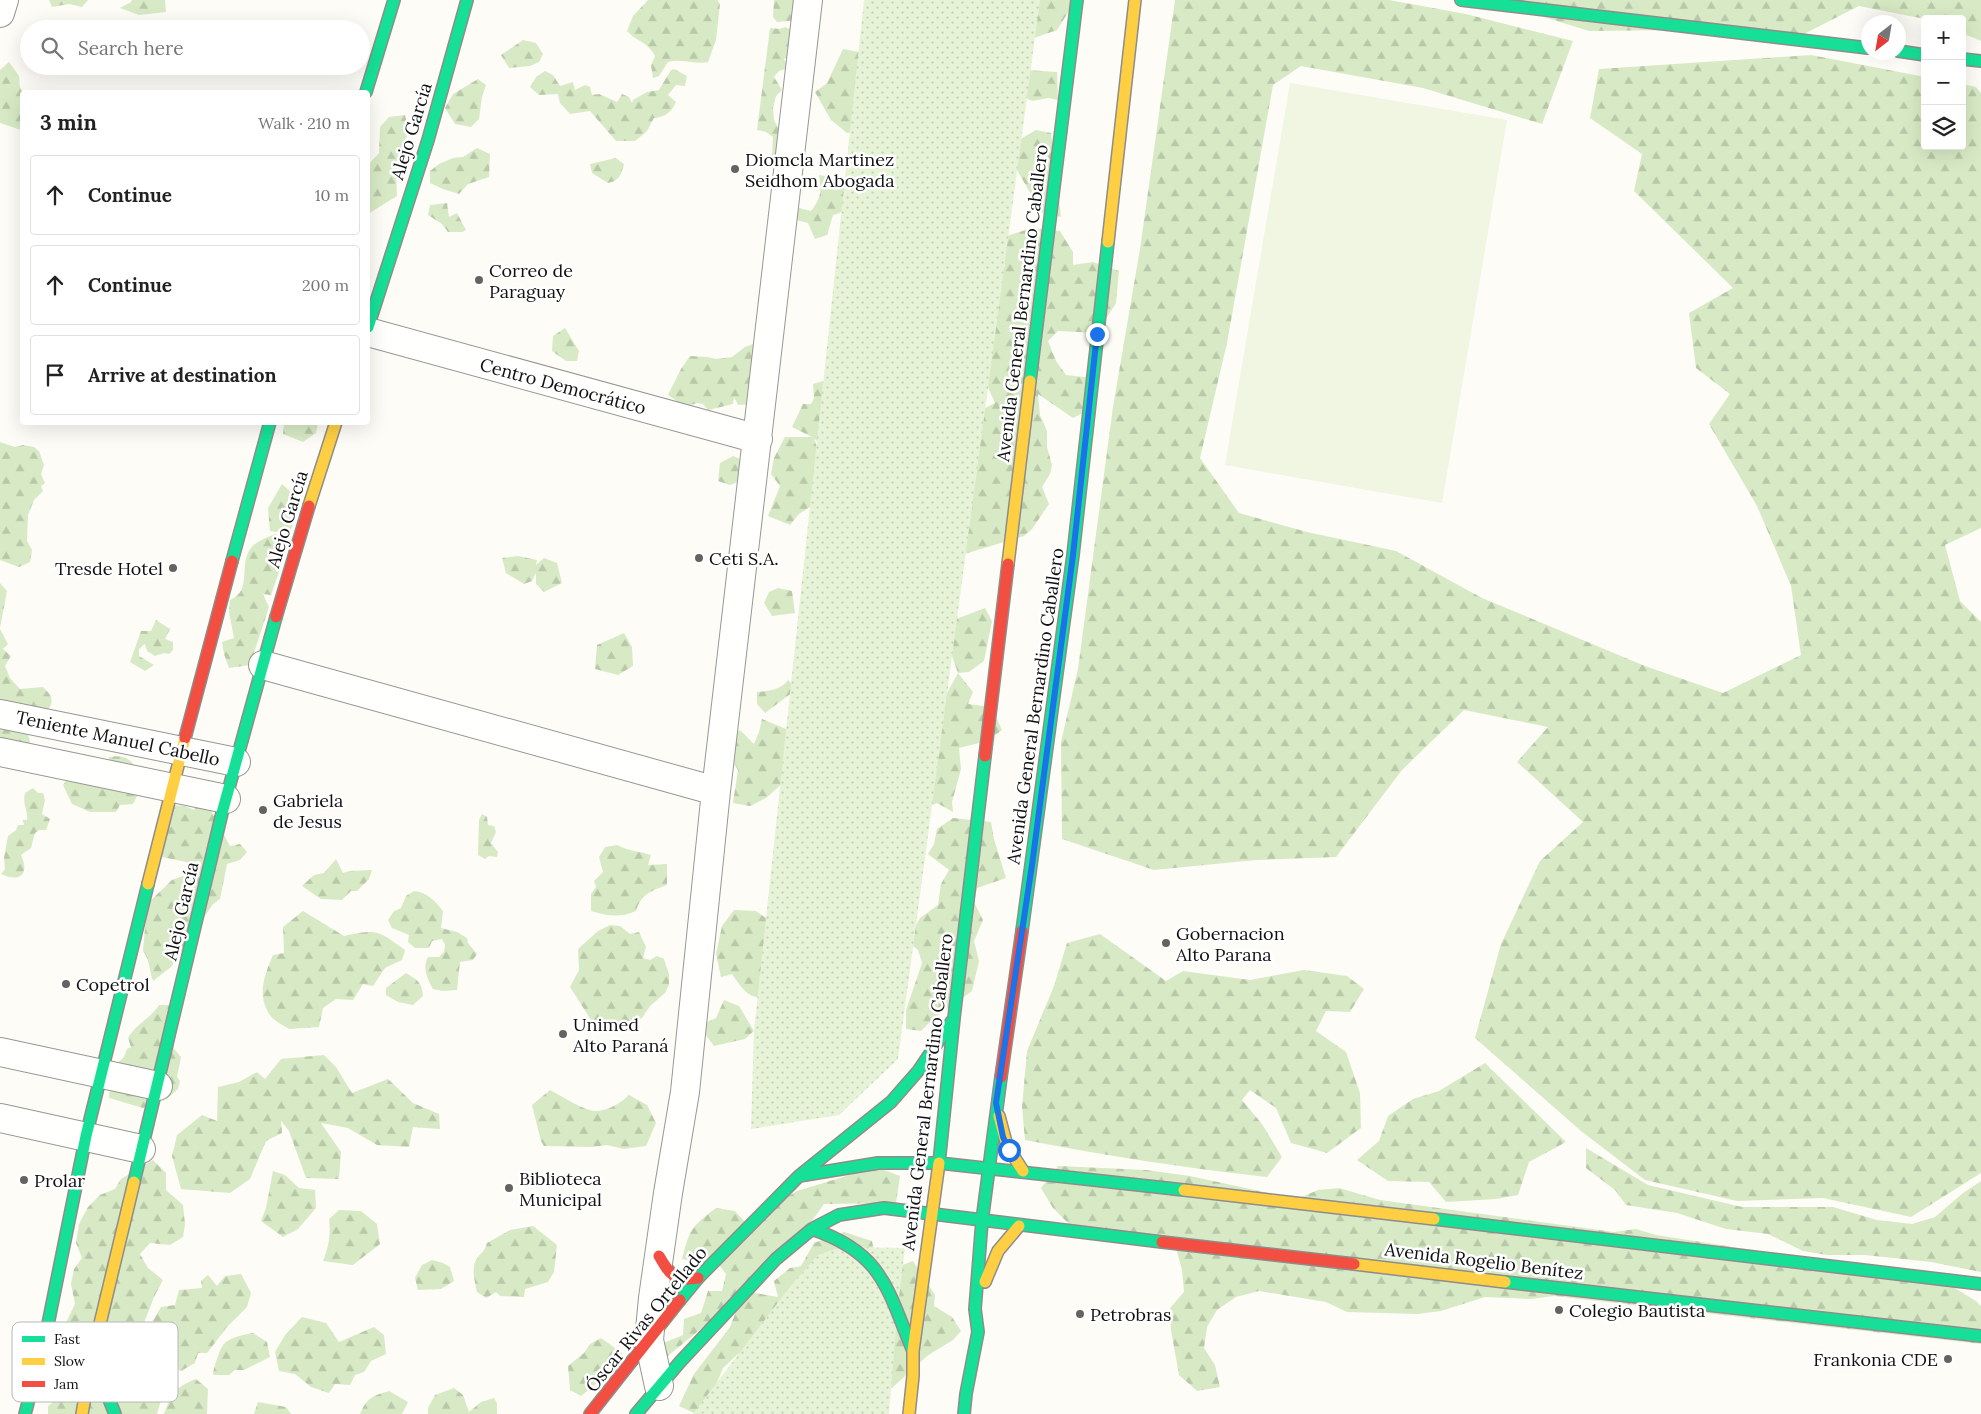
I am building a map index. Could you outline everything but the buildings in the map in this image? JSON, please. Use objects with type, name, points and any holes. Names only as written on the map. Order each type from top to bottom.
[{"type":"street","points":[[0,13],[4,0]]},
{"type":"street","points":[[367,90],[394,0]]},
{"type":"street","name":"Alejo García","points":[[370,321],[428,140],[467,0]]},
{"type":"street","points":[[659,1386],[649,1340],[659,1256],[685,1092],[716,792],[808,0]]},
{"type":"street","name":"Avenida General Bernardino Caballero","points":[[909,1414],[913,1376],[913,1351],[939,1163],[954,1018],[1076,0]]},
{"type":"street","name":"Avenida General Bernardino Caballero","points":[[964,1414],[978,1332],[976,1309],[982,1220],[996,1103],[1032,865],[1073,555],[1135,0]]},
{"type":"street","points":[[1461,0],[1861,47]]},
{"type":"street","points":[[1906,53],[1921,55]]},
{"type":"street","points":[[1966,59],[1981,61]]},
{"type":"street","name":"Centro Democrático","points":[[370,333],[758,439]]},
{"type":"street","points":[[49,1322],[86,1136],[101,1074],[181,751],[269,425]]},
{"type":"street","name":"Alejo García","points":[[100,1322],[226,799],[300,533],[335,425]]},
{"type":"street","points":[[263,665],[716,792]]},
{"type":"street","name":"Teniente Manuel Cabello","points":[[0,714],[236,762]]},
{"type":"street","name":"Teniente Manuel Cabello","points":[[0,752],[226,799]]},
{"type":"street","name":"Óscar Rivas Ortellado","points":[[590,1414],[698,1278],[799,1176],[891,1102],[919,1070],[954,1018]]},
{"type":"street","points":[[0,1052],[158,1086]]},
{"type":"street","points":[[996,1103],[1003,1137],[1015,1162],[1024,1171]]},
{"type":"street","points":[[0,1118],[141,1149]]},
{"type":"street","points":[[799,1176],[878,1163],[939,1163]]},
{"type":"street","name":"Avenida Rogelio Benítez","points":[[939,1163],[1024,1171],[1981,1284]]},
{"type":"street","points":[[636,1414],[758,1276],[812,1229],[838,1215],[884,1208],[931,1214]]},
{"type":"street","name":"Avenida Rogelio Benítez","points":[[931,1214],[1019,1226],[1981,1336]]},
{"type":"street","points":[[976,1309],[993,1258],[1004,1241],[1019,1226]]},
{"type":"street","points":[[812,1229],[828,1234],[847,1244],[866,1258],[878,1271],[913,1351]]},
{"type":"street","points":[[659,1256],[670,1274],[676,1279],[683,1281],[698,1278]]},
{"type":"street","points":[[110,1402],[115,1414]]},
{"type":"green space","points":[[49,0],[88,0],[82,7],[69,4],[52,7]]},
{"type":"green space","points":[[132,0],[165,0],[166,12],[139,15],[120,8]]},
{"type":"green space","points":[[648,0],[717,0],[720,4],[716,40],[708,62],[668,62],[659,76],[653,78],[651,65],[655,56],[645,44],[627,31],[633,16]]},
{"type":"green space","points":[[774,0],[809,0],[798,20],[777,22],[773,17]]},
{"type":"green space","points":[[864,0],[1040,0],[898,1059],[839,1115],[751,1129],[754,1031]]},
{"type":"green space","points":[[1032,0],[1076,0],[1057,30],[1031,39]]},
{"type":"green space","points":[[1175,0],[1389,0],[1466,14],[1573,41],[1542,124],[1423,88],[1301,66],[1273,85],[1227,343],[1200,458],[1239,513],[1307,532],[1396,551],[1482,598],[1645,666],[1723,693],[1801,655],[1791,586],[1757,506],[1709,424],[1730,394],[1696,368],[1689,313],[1733,288],[1634,191],[1642,154],[1590,118],[1599,69],[1811,55],[1921,76],[1921,150],[1966,150],[1966,85],[1976,87],[1981,93],[1981,528],[1945,545],[1960,601],[1981,622],[1981,1173],[1911,1217],[1823,1198],[1737,1201],[1645,1180],[1581,1131],[1475,1038],[1501,944],[1540,861],[1583,822],[1517,762],[1548,727],[1464,710],[1402,770],[1336,857],[1256,860],[1154,870],[1062,839],[1061,742],[1078,669],[1113,407],[1140,249]]},
{"type":"green space","points":[[1524,0],[1981,0],[1981,41],[1966,35],[1966,15],[1921,15],[1921,18],[1859,6],[1802,35],[1677,30],[1589,31],[1528,12]]},
{"type":"green space","points":[[785,27],[797,32],[791,55],[784,59],[788,68],[779,71],[774,77],[782,90],[776,96],[773,108],[774,120],[781,133],[780,164],[772,156],[773,137],[766,132],[757,130],[770,28],[780,29]]},
{"type":"green space","points":[[523,40],[536,43],[543,54],[539,62],[530,66],[509,68],[501,55]]},
{"type":"green space","points":[[843,49],[870,54],[880,128],[847,133],[831,120],[815,92],[827,83]]},
{"type":"green space","points":[[9,62],[19,76],[22,90],[20,90],[20,130],[0,123],[0,70]]},
{"type":"green space","points":[[674,69],[687,76],[685,86],[676,85],[668,95],[676,102],[672,109],[665,115],[654,118],[647,131],[635,141],[616,141],[590,111],[570,114],[560,103],[558,94],[539,95],[530,87],[536,77],[545,71],[553,75],[560,86],[573,82],[575,90],[585,85],[590,87],[592,95],[599,94],[617,102],[622,94],[629,97],[632,103],[633,100],[647,92],[659,90],[671,70]]},
{"type":"green space","points":[[1027,70],[1057,72],[1058,100],[1048,98],[1032,101],[1018,94]]},
{"type":"green space","points":[[478,79],[486,85],[479,119],[471,127],[455,124],[445,108],[453,94]]},
{"type":"green space","points":[[1290,83],[1507,120],[1442,503],[1225,465]]},
{"type":"green space","points":[[405,115],[409,133],[399,151],[396,171],[397,196],[370,213],[370,163],[379,153],[380,127],[389,117]]},
{"type":"green space","points":[[1036,130],[1051,133],[1061,217],[1036,211],[1032,196],[1010,158],[1019,140]]},
{"type":"green space","points":[[477,148],[490,154],[489,177],[468,184],[459,194],[430,183],[430,171],[439,164],[453,158],[463,157]]},
{"type":"green space","points":[[616,158],[624,164],[621,174],[615,181],[608,183],[592,173],[590,164]]},
{"type":"green space","points":[[819,175],[845,179],[856,184],[846,207],[843,211],[833,215],[827,235],[815,239],[808,223],[796,220],[794,207],[811,211],[820,194]]},
{"type":"green space","points":[[447,203],[449,217],[457,213],[466,230],[462,232],[448,232],[442,224],[428,215],[430,205]]},
{"type":"green space","points":[[1032,228],[1060,231],[1073,252],[1073,265],[1093,262],[1119,271],[1116,303],[1097,333],[1058,331],[1048,341],[1056,361],[1066,375],[1092,378],[1095,407],[1073,418],[1038,394],[1040,415],[1047,431],[1047,447],[1052,465],[1050,474],[1042,487],[1049,504],[1032,529],[1024,536],[948,559],[977,412],[995,403],[986,383],[995,274],[1005,266],[1000,238]]},
{"type":"green space","points":[[565,328],[579,351],[577,361],[566,361],[552,351],[553,336]]},
{"type":"green space","points":[[758,342],[755,368],[750,372],[752,404],[738,405],[734,397],[733,404],[708,410],[703,404],[697,403],[685,407],[668,395],[690,356],[717,359],[732,357],[745,347]]},
{"type":"green space","points":[[823,381],[822,443],[814,439],[821,458],[810,507],[799,514],[790,525],[768,516],[780,486],[771,474],[774,458],[785,437],[812,437],[792,427],[803,404],[811,404],[814,398],[813,384]]},
{"type":"green space","points":[[284,425],[318,425],[316,433],[303,442],[283,434]]},
{"type":"green space","points":[[0,442],[15,447],[23,445],[34,447],[39,451],[44,465],[41,474],[45,483],[41,486],[43,491],[34,500],[28,515],[27,541],[32,550],[30,562],[19,567],[0,560]]},
{"type":"green space","points":[[733,456],[740,459],[743,480],[730,485],[718,481],[720,463]]},
{"type":"green space","points":[[282,484],[295,496],[297,515],[289,534],[270,531],[268,508]]},
{"type":"green space","points":[[275,534],[289,544],[271,595],[263,594],[269,607],[250,665],[229,668],[222,642],[234,638],[229,612],[230,600],[237,596],[241,590],[245,562],[251,548]]},
{"type":"green space","points":[[518,556],[537,560],[536,565],[544,558],[557,563],[562,583],[544,592],[536,584],[536,573],[532,581],[524,584],[506,573],[502,558]]},
{"type":"green space","points":[[0,583],[7,591],[0,628]]},
{"type":"green space","points":[[778,588],[792,591],[795,613],[772,616],[764,603],[769,592]]},
{"type":"green space","points":[[985,608],[992,621],[984,661],[969,672],[958,673],[952,656],[951,621]]},
{"type":"green space","points":[[156,620],[170,629],[165,639],[173,642],[173,650],[169,654],[164,653],[155,656],[147,651],[145,644],[139,649],[139,656],[154,665],[145,671],[130,662],[141,631],[151,631]]},
{"type":"green space","points":[[0,629],[8,644],[3,649],[11,656],[5,666],[10,678],[20,689],[43,687],[50,696],[51,702],[47,711],[26,726],[30,742],[25,759],[0,764]]},
{"type":"green space","points":[[624,633],[632,647],[633,666],[618,675],[595,669],[597,645]]},
{"type":"green space","points":[[958,673],[973,692],[968,704],[991,707],[1002,730],[987,741],[959,748],[961,769],[952,802],[953,812],[937,803],[914,813],[947,693]]},
{"type":"green space","points":[[788,680],[797,689],[765,713],[757,704],[757,692],[778,688]]},
{"type":"green space","points":[[762,719],[786,729],[806,733],[785,781],[766,798],[750,806],[733,803],[738,770],[729,755],[730,738],[740,730],[754,744]]},
{"type":"green space","points":[[84,754],[109,765],[109,757],[117,756],[128,759],[132,763],[138,773],[142,786],[133,804],[120,805],[116,812],[90,812],[72,804],[63,785],[75,768],[76,759]]},
{"type":"green space","points":[[33,788],[38,793],[43,793],[45,800],[42,814],[50,819],[46,830],[39,830],[35,833],[31,848],[21,855],[24,862],[24,872],[22,875],[13,878],[8,877],[1,874],[5,869],[4,858],[8,836],[16,830],[18,825],[24,825],[23,820],[27,820],[24,801],[25,793]]},
{"type":"green space","points":[[202,794],[230,846],[240,844],[247,852],[240,860],[227,864],[220,899],[213,904],[171,967],[153,981],[143,951],[147,904],[172,880],[185,875],[191,863],[162,857],[173,805],[185,806],[194,810]]},
{"type":"green space","points":[[482,814],[487,817],[488,825],[494,826],[496,832],[491,843],[498,852],[497,857],[489,856],[485,859],[478,855],[479,820]]},
{"type":"green space","points":[[953,818],[991,822],[994,839],[1006,878],[977,888],[974,902],[983,920],[974,941],[979,961],[972,991],[933,1019],[921,1031],[906,1029],[906,1010],[922,963],[918,950],[907,941],[920,918],[938,905],[941,884],[949,870],[928,854],[934,844],[937,829]]},
{"type":"green space","points":[[617,845],[625,849],[651,855],[648,865],[667,864],[667,885],[647,894],[638,905],[636,911],[614,916],[591,911],[591,894],[596,887],[594,881],[603,872],[599,857],[605,847]]},
{"type":"green space","points":[[336,859],[343,873],[372,870],[369,879],[357,891],[351,891],[342,900],[321,899],[302,886],[314,875],[324,873]]},
{"type":"green space","points":[[414,891],[427,895],[443,911],[441,928],[457,932],[467,938],[468,943],[477,954],[473,960],[460,962],[457,990],[443,991],[433,989],[426,973],[425,965],[428,957],[439,957],[444,952],[445,945],[442,939],[432,941],[429,948],[415,948],[408,942],[409,935],[392,928],[388,920],[394,911],[401,908],[406,896]]},
{"type":"green space","points":[[734,910],[756,911],[770,921],[784,998],[753,996],[748,994],[732,974],[721,977],[716,954],[722,926]]},
{"type":"green space","points":[[303,911],[344,936],[364,932],[377,933],[405,950],[402,960],[385,968],[373,986],[363,984],[353,1000],[336,999],[323,1008],[319,1027],[289,1029],[270,1015],[263,1000],[263,985],[273,955],[284,953],[283,927]]},
{"type":"green space","points":[[610,925],[620,926],[630,934],[639,932],[646,947],[643,958],[650,960],[657,956],[664,959],[669,974],[669,985],[665,993],[650,1006],[642,1018],[616,1029],[593,1023],[570,987],[579,970],[578,949],[598,931]]},
{"type":"green space","points":[[1100,934],[1166,981],[1183,971],[1250,980],[1304,970],[1347,976],[1364,989],[1350,1012],[1326,1011],[1316,1031],[1346,1052],[1360,1093],[1361,1128],[1327,1153],[1291,1143],[1276,1108],[1250,1090],[1242,1100],[1262,1124],[1282,1157],[1267,1177],[1146,1161],[1025,1140],[1022,1107],[1027,1051],[1054,986],[1067,943]]},
{"type":"green space","points":[[406,973],[419,982],[422,988],[423,996],[413,1005],[398,1002],[386,995],[386,988]]},
{"type":"green space","points":[[724,1000],[739,1006],[754,1031],[745,1039],[714,1046],[699,1026],[716,1018]]},
{"type":"green space","points":[[159,1005],[169,1005],[174,1049],[181,1057],[177,1077],[180,1081],[178,1089],[167,1099],[143,1108],[109,1098],[111,1069],[124,1057],[127,1049],[131,1047],[128,1038],[131,1033]]},
{"type":"green space","points":[[324,1055],[336,1067],[352,1093],[388,1079],[413,1103],[439,1114],[440,1129],[413,1127],[409,1147],[377,1145],[348,1128],[321,1123],[341,1152],[339,1179],[306,1178],[289,1131],[281,1121],[282,1133],[266,1141],[250,1179],[230,1193],[181,1189],[172,1156],[177,1135],[202,1115],[217,1121],[218,1087],[239,1082],[257,1072],[265,1079],[281,1059]]},
{"type":"green space","points":[[1485,1063],[1566,1142],[1529,1162],[1518,1195],[1496,1199],[1446,1202],[1429,1182],[1388,1181],[1357,1160],[1379,1141],[1388,1116],[1413,1099],[1439,1091]]},
{"type":"green space","points":[[550,1090],[581,1107],[595,1111],[611,1107],[629,1095],[647,1105],[656,1123],[646,1146],[624,1149],[607,1145],[591,1147],[544,1146],[532,1105]]},
{"type":"green space","points":[[1586,1148],[1648,1185],[1742,1207],[1833,1207],[1877,1220],[1912,1224],[1935,1217],[1963,1193],[1981,1181],[1981,1272],[1931,1262],[1865,1255],[1827,1255],[1803,1251],[1768,1234],[1726,1229],[1677,1213],[1626,1205],[1615,1190],[1586,1168]]},
{"type":"green space","points":[[153,1160],[166,1173],[166,1190],[183,1205],[185,1224],[183,1237],[170,1245],[150,1243],[140,1254],[148,1268],[163,1280],[144,1322],[66,1322],[75,1304],[71,1284],[74,1269],[82,1258],[76,1243],[79,1224],[88,1207],[100,1195],[115,1189],[121,1179]]},
{"type":"green space","points":[[1058,1166],[1146,1170],[1190,1176],[1297,1199],[1318,1190],[1339,1188],[1380,1200],[1614,1232],[1636,1229],[1656,1235],[1940,1279],[1981,1306],[1981,1344],[1554,1296],[1531,1299],[1485,1297],[1441,1311],[1418,1314],[1347,1312],[1326,1302],[1259,1291],[1236,1297],[1217,1310],[1207,1327],[1204,1348],[1215,1365],[1220,1387],[1197,1391],[1179,1375],[1171,1330],[1170,1308],[1184,1292],[1182,1270],[1176,1248],[1069,1224],[1053,1208],[1041,1188]]},
{"type":"green space","points":[[876,1167],[900,1176],[896,1203],[824,1204],[789,1248],[749,1288],[662,1361],[656,1346],[683,1335],[684,1319],[701,1313],[708,1291],[722,1291],[726,1274],[719,1265],[682,1259],[687,1241],[693,1229],[701,1220],[716,1208],[735,1211],[745,1222],[797,1191]]},
{"type":"green space","points":[[273,1171],[285,1175],[299,1188],[315,1190],[316,1208],[298,1229],[283,1237],[261,1221],[266,1208]]},
{"type":"green space","points":[[339,1210],[361,1211],[377,1224],[380,1244],[353,1265],[323,1261],[329,1240],[329,1219]]},
{"type":"green space","points":[[533,1226],[557,1245],[554,1272],[548,1282],[525,1289],[524,1297],[500,1296],[496,1292],[486,1298],[477,1292],[474,1267],[477,1258],[485,1249],[487,1243],[510,1230]]},
{"type":"green space","points":[[844,1232],[872,1241],[878,1271],[738,1354],[723,1368],[705,1412],[694,1413],[679,1406],[694,1374],[730,1327],[744,1291],[778,1297],[774,1281],[790,1268],[801,1266],[814,1243]]},
{"type":"green space","points":[[841,1247],[905,1248],[897,1314],[889,1414],[693,1414],[789,1288],[818,1255]]},
{"type":"green space","points":[[432,1260],[450,1267],[454,1281],[441,1289],[418,1290],[415,1278],[422,1265]]},
{"type":"green space","points":[[913,1261],[935,1295],[934,1306],[952,1317],[961,1331],[953,1340],[927,1356],[892,1388],[883,1389],[895,1268]]},
{"type":"green space","points":[[241,1274],[251,1293],[247,1307],[227,1327],[207,1353],[198,1353],[195,1363],[181,1371],[178,1370],[178,1322],[152,1322],[161,1307],[175,1305],[179,1290],[202,1288],[201,1281],[208,1275],[217,1286],[225,1276]]},
{"type":"green space","points":[[302,1317],[326,1323],[339,1342],[374,1327],[384,1335],[386,1354],[371,1361],[364,1372],[355,1375],[350,1385],[335,1384],[329,1393],[311,1387],[295,1374],[279,1371],[275,1352],[285,1335]]},
{"type":"green space","points":[[253,1333],[267,1342],[270,1357],[244,1370],[235,1370],[229,1375],[213,1375],[223,1345],[233,1338]]},
{"type":"green space","points":[[601,1338],[622,1353],[621,1363],[581,1396],[570,1390],[568,1366],[584,1353],[590,1344]]},
{"type":"green space","points":[[196,1379],[208,1389],[207,1414],[164,1414],[169,1402],[178,1402],[178,1389]]},
{"type":"green space","points":[[454,1388],[463,1395],[469,1412],[481,1402],[494,1398],[497,1403],[497,1414],[428,1414],[428,1408],[435,1395]]},
{"type":"green space","points":[[389,1391],[408,1402],[402,1414],[360,1414],[365,1404],[371,1398]]},
{"type":"green space","points":[[53,1402],[161,1402],[157,1414],[48,1414],[48,1406]]},
{"type":"green space","points":[[258,1402],[286,1407],[291,1414],[254,1414]]},
{"type":"traffic: fast","points":[[367,90],[394,0]]},
{"type":"traffic: fast","points":[[370,321],[428,140],[467,0]]},
{"type":"traffic: fast","points":[[1030,381],[1077,0]]},
{"type":"traffic: fast","points":[[1461,0],[1861,47]]},
{"type":"traffic: fast","points":[[1906,52],[1921,54]]},
{"type":"traffic: fast","points":[[1966,59],[1981,61]]},
{"type":"traffic: fast","points":[[1022,931],[1073,555],[1108,242]]},
{"type":"traffic: fast","points":[[232,561],[269,425]]},
{"type":"traffic: fast","points":[[134,1182],[222,813],[276,617]]},
{"type":"traffic: fast","points":[[939,1163],[985,756]]},
{"type":"traffic: fast","points":[[48,1322],[86,1136],[148,884]]},
{"type":"traffic: fast","points":[[799,1176],[891,1102],[919,1070],[952,1021]]},
{"type":"traffic: fast","points":[[964,1414],[978,1332],[975,1309],[982,1221],[1001,1077]]},
{"type":"traffic: fast","points":[[680,1300],[698,1278],[799,1176],[878,1163],[939,1163],[1184,1190]]},
{"type":"traffic: fast","points":[[636,1414],[680,1362],[776,1259],[812,1229],[839,1215],[884,1208],[1162,1242]]},
{"type":"traffic: fast","points":[[1434,1219],[1981,1284]]},
{"type":"traffic: fast","points":[[812,1229],[854,1249],[868,1262],[888,1291],[913,1351]]},
{"type":"traffic: fast","points":[[1505,1282],[1981,1336]]},
{"type":"traffic: fast","points":[[25,1414],[28,1402]]},
{"type":"traffic: fast","points":[[110,1402],[115,1414]]},
{"type":"traffic: slow","points":[[1108,242],[1135,0]]},
{"type":"traffic: slow","points":[[1008,564],[1030,381]]},
{"type":"traffic: slow","points":[[309,506],[335,425]]},
{"type":"traffic: slow","points":[[148,884],[185,738]]},
{"type":"traffic: slow","points":[[999,1116],[1007,1146],[1023,1171]]},
{"type":"traffic: slow","points":[[909,1414],[913,1376],[913,1351],[939,1163]]},
{"type":"traffic: slow","points":[[100,1322],[134,1182]]},
{"type":"traffic: slow","points":[[1184,1190],[1434,1219]]},
{"type":"traffic: slow","points":[[985,1282],[998,1251],[1019,1226]]},
{"type":"traffic: slow","points":[[1354,1264],[1505,1282]]},
{"type":"traffic: slow","points":[[82,1414],[84,1402]]},
{"type":"traffic: jam","points":[[276,617],[309,506]]},
{"type":"traffic: jam","points":[[185,738],[232,561]]},
{"type":"traffic: jam","points":[[985,756],[1008,564]]},
{"type":"traffic: jam","points":[[1001,1077],[1022,931]]},
{"type":"traffic: jam","points":[[1162,1242],[1354,1264]]},
{"type":"traffic: jam","points":[[659,1256],[666,1268],[674,1276],[683,1279],[698,1278]]},
{"type":"traffic: jam","points":[[590,1414],[680,1300]]},
{"type":"place","name":"Diomcla Martinez Seidhom Abogada","points":[[735,169]]},
{"type":"place","name":"Correo de Paraguay","points":[[479,280]]},
{"type":"place","name":"Ceti S.A.","points":[[699,558]]},
{"type":"place","name":"Tresde Hotel","points":[[173,568]]},
{"type":"place","name":"Gabriela de Jesus","points":[[263,810]]},
{"type":"place","name":"Gobernacion Alto Parana","points":[[1166,943]]},
{"type":"place","name":"Copetrol","points":[[66,984]]},
{"type":"place","name":"Unimed Alto Paraná","points":[[563,1034]]},
{"type":"place","name":"Prolar","points":[[24,1180]]},
{"type":"place","name":"Biblioteca Municipal","points":[[509,1188]]},
{"type":"place","name":"Colegio Bautista","points":[[1559,1310]]},
{"type":"place","name":"Petrobras","points":[[1080,1314]]},
{"type":"place","name":"Frankonia CDE","points":[[1948,1359]]},
{"type":"route","points":[[1009,1150],[1003,1137],[996,1103],[1032,865],[1073,555],[1097,334]]}]
